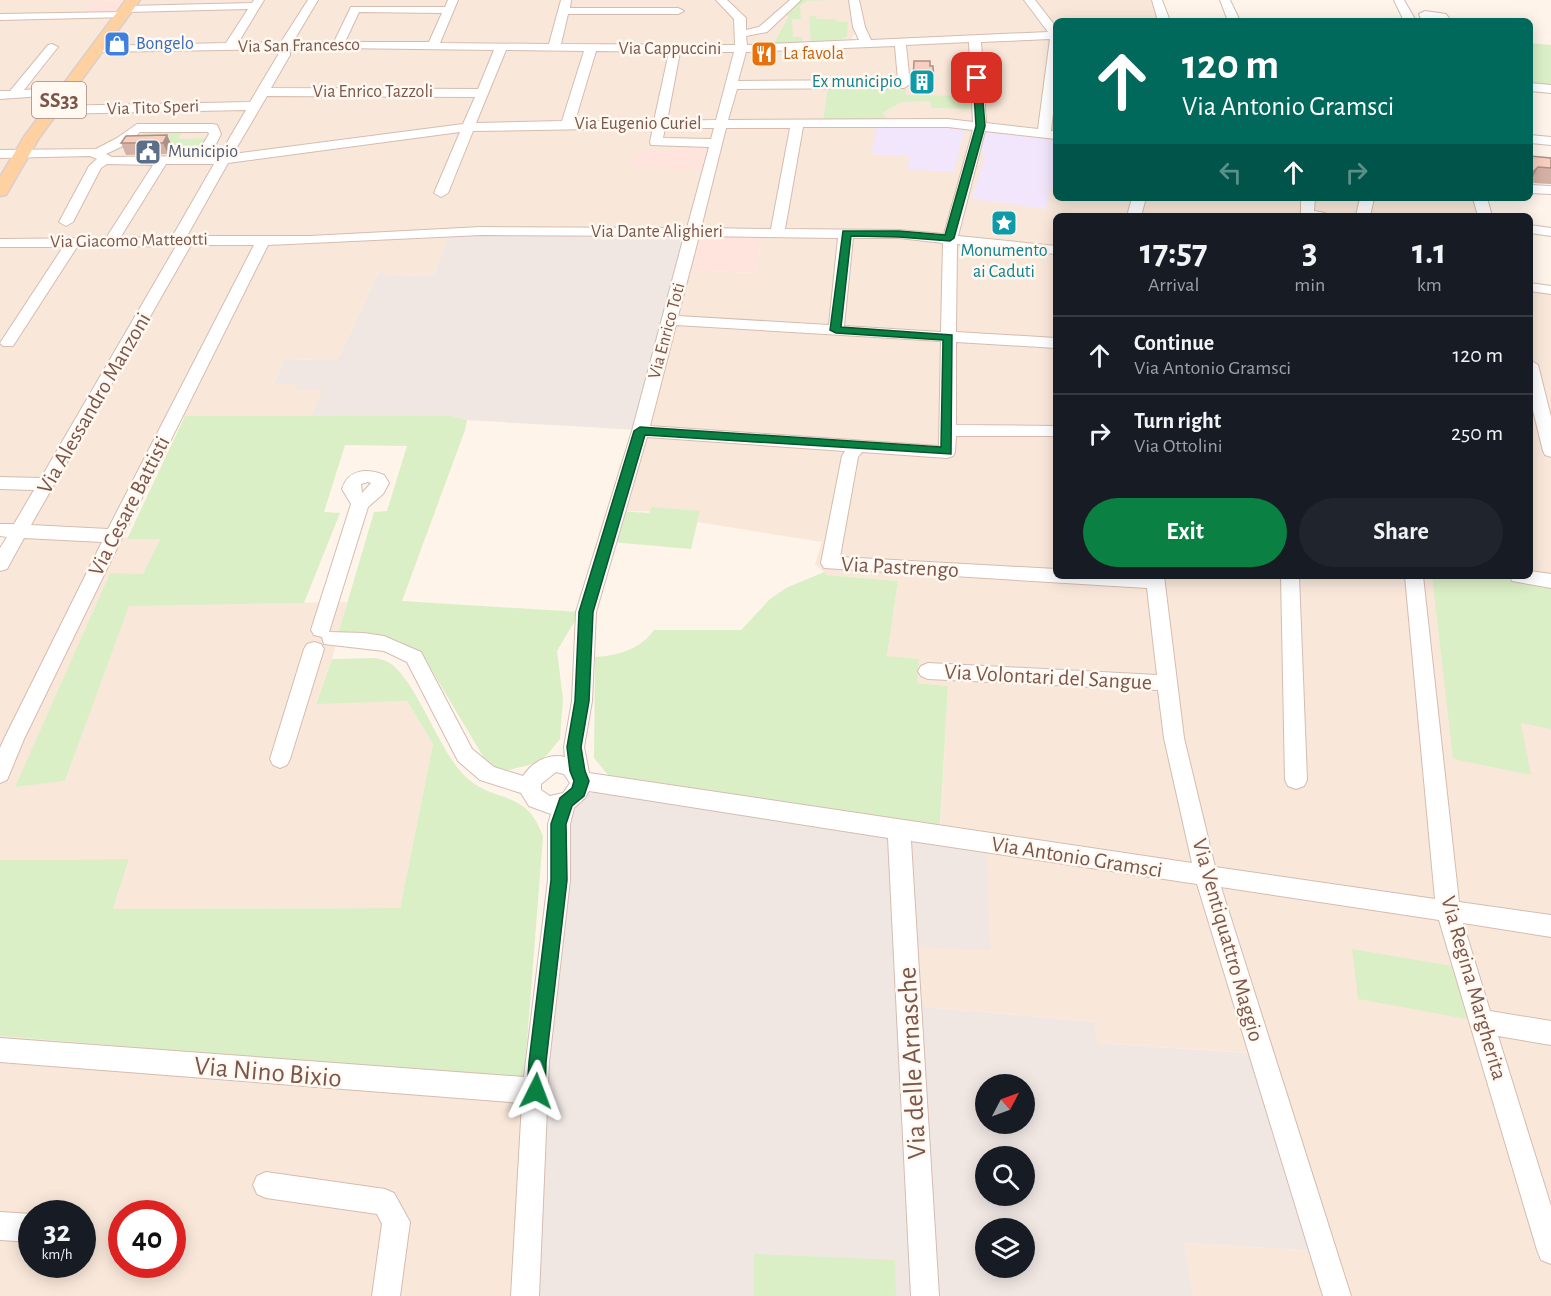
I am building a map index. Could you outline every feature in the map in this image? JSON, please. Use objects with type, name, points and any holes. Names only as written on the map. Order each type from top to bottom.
[{"type":"main road","name":"SS33","points":[[0,191],[52,110],[128,8]]},
{"type":"street","name":"Via Alessandro Manzoni","points":[[0,564],[182,241],[222,160],[284,55],[285,46],[314,0]]},
{"type":"street","points":[[694,232],[741,49],[741,18],[721,0]]},
{"type":"street","points":[[740,34],[763,30],[796,0]]},
{"type":"street","points":[[854,0],[859,42]]},
{"type":"street","points":[[1029,0],[1053,32]]},
{"type":"street","points":[[1157,0],[1163,18]]},
{"type":"street","points":[[1225,0],[1233,18]]},
{"type":"street","points":[[1399,0],[1408,18]]},
{"type":"street","points":[[0,17],[128,8],[257,3]]},
{"type":"street","points":[[230,47],[257,3]]},
{"type":"street","points":[[338,45],[355,9],[451,5],[433,46]]},
{"type":"street","points":[[554,48],[565,5],[648,5],[678,11]]},
{"type":"street","points":[[1427,18],[1425,14],[1443,18]]},
{"type":"street","name":"Via Cappuccini","points":[[501,48],[741,49],[859,42],[1053,36]]},
{"type":"street","points":[[525,1296],[537,1062],[574,747],[582,701],[586,612],[640,431],[946,452],[950,238],[980,126],[975,39]]},
{"type":"street","points":[[731,85],[904,84],[900,42]]},
{"type":"street","name":"Via San Francesco","points":[[96,50],[338,45],[501,48]]},
{"type":"street","points":[[14,94],[52,46]]},
{"type":"street","points":[[441,193],[501,48]]},
{"type":"street","points":[[567,124],[591,48]]},
{"type":"street","points":[[675,49],[656,142],[717,143]]},
{"type":"street","points":[[1050,134],[1053,85]]},
{"type":"street","points":[[1533,87],[1551,89]]},
{"type":"street","points":[[0,95],[66,91]]},
{"type":"street","name":"Via Enrico Tazzoli","points":[[262,92],[483,93]]},
{"type":"street","name":"Via Tito Speri","points":[[52,110],[254,106]]},
{"type":"street","name":"Via Eugenio Curiel","points":[[0,154],[92,152],[103,158],[222,160],[469,127],[567,124],[948,123],[1050,134]]},
{"type":"street","points":[[777,232],[797,124]]},
{"type":"street","points":[[66,222],[96,166],[103,158],[122,150],[132,130],[213,128],[215,134],[201,160]]},
{"type":"street","points":[[1533,139],[1551,141]]},
{"type":"street","points":[[111,242],[162,160]]},
{"type":"street","points":[[1533,189],[1551,190]]},
{"type":"street","points":[[1533,229],[1551,232]]},
{"type":"street","name":"Via Dante Alighieri","points":[[260,241],[481,231],[777,232],[899,234],[1053,250]]},
{"type":"street","name":"Via Enrico Toti","points":[[640,431],[694,232]]},
{"type":"street","points":[[836,330],[846,233]]},
{"type":"street","name":"Via Giacomo Matteotti","points":[[0,243],[260,241]]},
{"type":"street","name":"Via Cesare Battisti","points":[[0,774],[14,739],[260,241]]},
{"type":"street","points":[[8,343],[74,242]]},
{"type":"street","points":[[1533,287],[1551,290]]},
{"type":"street","points":[[669,320],[1053,343]]},
{"type":"street","points":[[1533,377],[1551,451]]},
{"type":"street","points":[[947,430],[1053,430]]},
{"type":"street","name":"Via Pastrengo","points":[[857,446],[850,456],[830,563],[1053,576]]},
{"type":"street","points":[[0,483],[47,484]]},
{"type":"street","points":[[280,759],[322,639],[360,504]]},
{"type":"street","points":[[0,530],[114,536]]},
{"type":"street","points":[[1533,578],[1551,581]]},
{"type":"street","name":"Via Ventiquattro Maggio","points":[[1156,579],[1174,738],[1206,876],[1337,1296]]},
{"type":"street","points":[[1290,579],[1296,780]]},
{"type":"street","name":"Via Regina Margherita","points":[[1414,579],[1448,911],[1551,1250]]},
{"type":"street","points":[[322,639],[374,640],[403,650],[414,657],[465,755],[487,774],[508,781],[531,782]]},
{"type":"street","name":"Via Volontari del Sangue","points":[[928,671],[1168,683]]},
{"type":"street","points":[[555,763],[574,747]]},
{"type":"street","points":[[555,763],[567,764],[568,796],[534,798],[531,782],[542,767],[555,763]]},
{"type":"street","name":"Via Antonio Gramsci","points":[[568,796],[604,785],[1551,926]]},
{"type":"street","name":"Via delle Arnasche","points":[[899,830],[925,1296]]},
{"type":"street","points":[[1481,1021],[1551,1033]]},
{"type":"street","name":"Via Nino Bixio","points":[[0,1050],[536,1091]]},
{"type":"street","points":[[266,1185],[385,1202],[396,1222],[386,1296]]},
{"type":"street","points":[[0,1226],[18,1227]]},
{"type":"shaded area","points":[[0,0],[132,0],[92,1],[122,15],[65,90],[0,94]]},
{"type":"shaded area","points":[[132,0],[122,15],[81,15],[92,1]]},
{"type":"shaded area","points":[[134,0],[853,0],[857,27],[851,41],[739,48],[432,45],[98,49]]},
{"type":"shaded area","points":[[856,0],[1156,0],[1162,18],[1053,18],[1053,201],[1479,201],[1483,213],[1053,213],[1053,249],[952,237],[696,230],[742,50],[866,40]]},
{"type":"shaded area","points":[[286,47],[739,50],[715,143],[687,150],[635,152],[708,171],[692,230],[177,241],[261,241],[112,535],[0,528],[0,190],[97,50]]},
{"type":"shaded area","points":[[64,91],[0,188],[0,95]]},
{"type":"shaded area","points":[[877,126],[965,128],[954,172],[908,169],[909,156],[871,154]]},
{"type":"shaded area","points":[[985,132],[1053,138],[1053,187],[1051,187],[1046,209],[972,199],[985,155],[981,151]]},
{"type":"shaded area","points":[[688,143],[715,143],[708,171],[631,167],[635,151],[686,150]]},
{"type":"shaded area","points":[[696,232],[762,233],[755,273],[685,270]]},
{"type":"shaded area","points":[[450,233],[433,276],[384,275],[379,271],[338,359],[284,360],[274,384],[297,384],[295,390],[324,390],[311,416],[176,417],[264,241]]},
{"type":"shaded area","points":[[450,233],[692,233],[639,430],[467,420],[451,416],[311,416],[323,390],[295,390],[296,384],[274,384],[284,360],[338,359],[379,271],[385,271],[384,275],[433,276]]},
{"type":"shaded area","points":[[762,233],[899,235],[1053,252],[1053,579],[1152,579],[1201,872],[940,833],[948,686],[916,683],[887,656],[898,581],[827,575],[815,564],[822,542],[697,522],[700,512],[620,511],[685,270],[755,273]]},
{"type":"shaded area","points":[[1533,288],[1551,291],[1551,441],[1533,369]]},
{"type":"shaded area","points":[[1533,385],[1551,460],[1551,580],[1533,577]]},
{"type":"shaded area","points":[[16,532],[160,539],[143,574],[110,574],[16,786],[65,781],[129,605],[347,602],[332,659],[316,703],[407,701],[433,744],[400,908],[113,909],[129,859],[0,860],[0,559]]},
{"type":"shaded area","points":[[1158,579],[1529,579],[1551,583],[1551,924],[1208,874],[1177,740]]},
{"type":"shaded area","points":[[631,791],[987,847],[990,950],[910,947],[913,1006],[1095,1022],[1098,1043],[1260,1054],[1319,1251],[1184,1243],[1193,1296],[529,1296],[570,804],[582,793]]},
{"type":"shaded area","points":[[987,847],[1551,929],[1551,1296],[1193,1296],[1184,1243],[1319,1251],[1264,1054],[1098,1043],[1095,1022],[913,1006],[910,947]]},
{"type":"shaded area","points":[[0,1036],[524,1080],[523,1296],[0,1296]]},
{"type":"green space","points":[[799,0],[829,0],[807,1],[800,6],[801,19],[792,19],[793,37],[802,37],[802,43],[773,45],[789,16],[785,15]]},
{"type":"green space","points":[[816,15],[817,19],[836,19],[837,22],[848,22],[847,37],[837,41],[811,42],[809,17]]},
{"type":"green space","points":[[1533,43],[1551,45],[1551,87],[1533,85]]},
{"type":"green space","points":[[828,87],[906,87],[906,95],[971,96],[972,109],[932,108],[930,101],[902,102],[882,113],[888,120],[823,121]]},
{"type":"green space","points":[[182,131],[179,139],[207,138],[198,156],[170,156],[175,145],[134,145],[143,132]]},
{"type":"green space","points":[[185,416],[452,416],[467,420],[402,601],[580,612],[557,651],[563,699],[560,739],[547,755],[537,763],[505,771],[487,763],[422,654],[391,638],[362,634],[338,634],[374,512],[387,511],[407,446],[345,445],[324,512],[340,513],[304,603],[129,606],[65,781],[15,787],[110,573],[143,574],[160,539],[127,539]]},
{"type":"green space","points":[[652,507],[700,511],[691,549],[611,542],[620,511],[649,513]]},
{"type":"green space","points":[[824,572],[827,575],[898,581],[887,656],[919,659],[917,683],[948,686],[940,825],[608,775],[594,758],[595,657],[612,655],[635,647],[649,637],[654,630],[741,630],[770,599],[786,588]]},
{"type":"green space","points":[[1432,579],[1504,579],[1551,587],[1551,729],[1521,723],[1531,775],[1453,759]]},
{"type":"green space","points":[[375,658],[388,662],[398,670],[417,697],[453,762],[463,774],[474,784],[508,798],[528,810],[543,837],[524,1080],[0,1036],[0,860],[129,859],[113,909],[400,908],[433,744],[407,701],[316,704],[332,659]]},
{"type":"green space","points":[[1352,949],[1453,966],[1467,1019],[1358,999]]},
{"type":"green space","points":[[754,1254],[895,1260],[896,1296],[754,1296]]},
{"type":"building","points":[[914,61],[930,61],[930,66],[933,66],[934,81],[913,81]]},
{"type":"building","points":[[167,135],[163,143],[121,143],[126,136]]},
{"type":"building","points":[[1533,156],[1551,158],[1551,168],[1538,167],[1534,171]]},
{"type":"place","name":"Bongelo","points":[[117,44]]},
{"type":"place","name":"La favola","points":[[764,54]]},
{"type":"place","name":"Ex municipio","points":[[922,82]]},
{"type":"place","name":"Municipio","points":[[148,152]]},
{"type":"place","name":"Monumento ai Caduti","points":[[1004,223]]},
{"type":"route","points":[[536,1091],[537,1062],[559,880],[558,824],[565,802],[570,801],[579,792],[582,781],[577,771],[574,747],[582,701],[586,612],[640,431],[946,452],[948,337],[836,330],[846,233],[950,238],[980,126],[977,78]]}]
